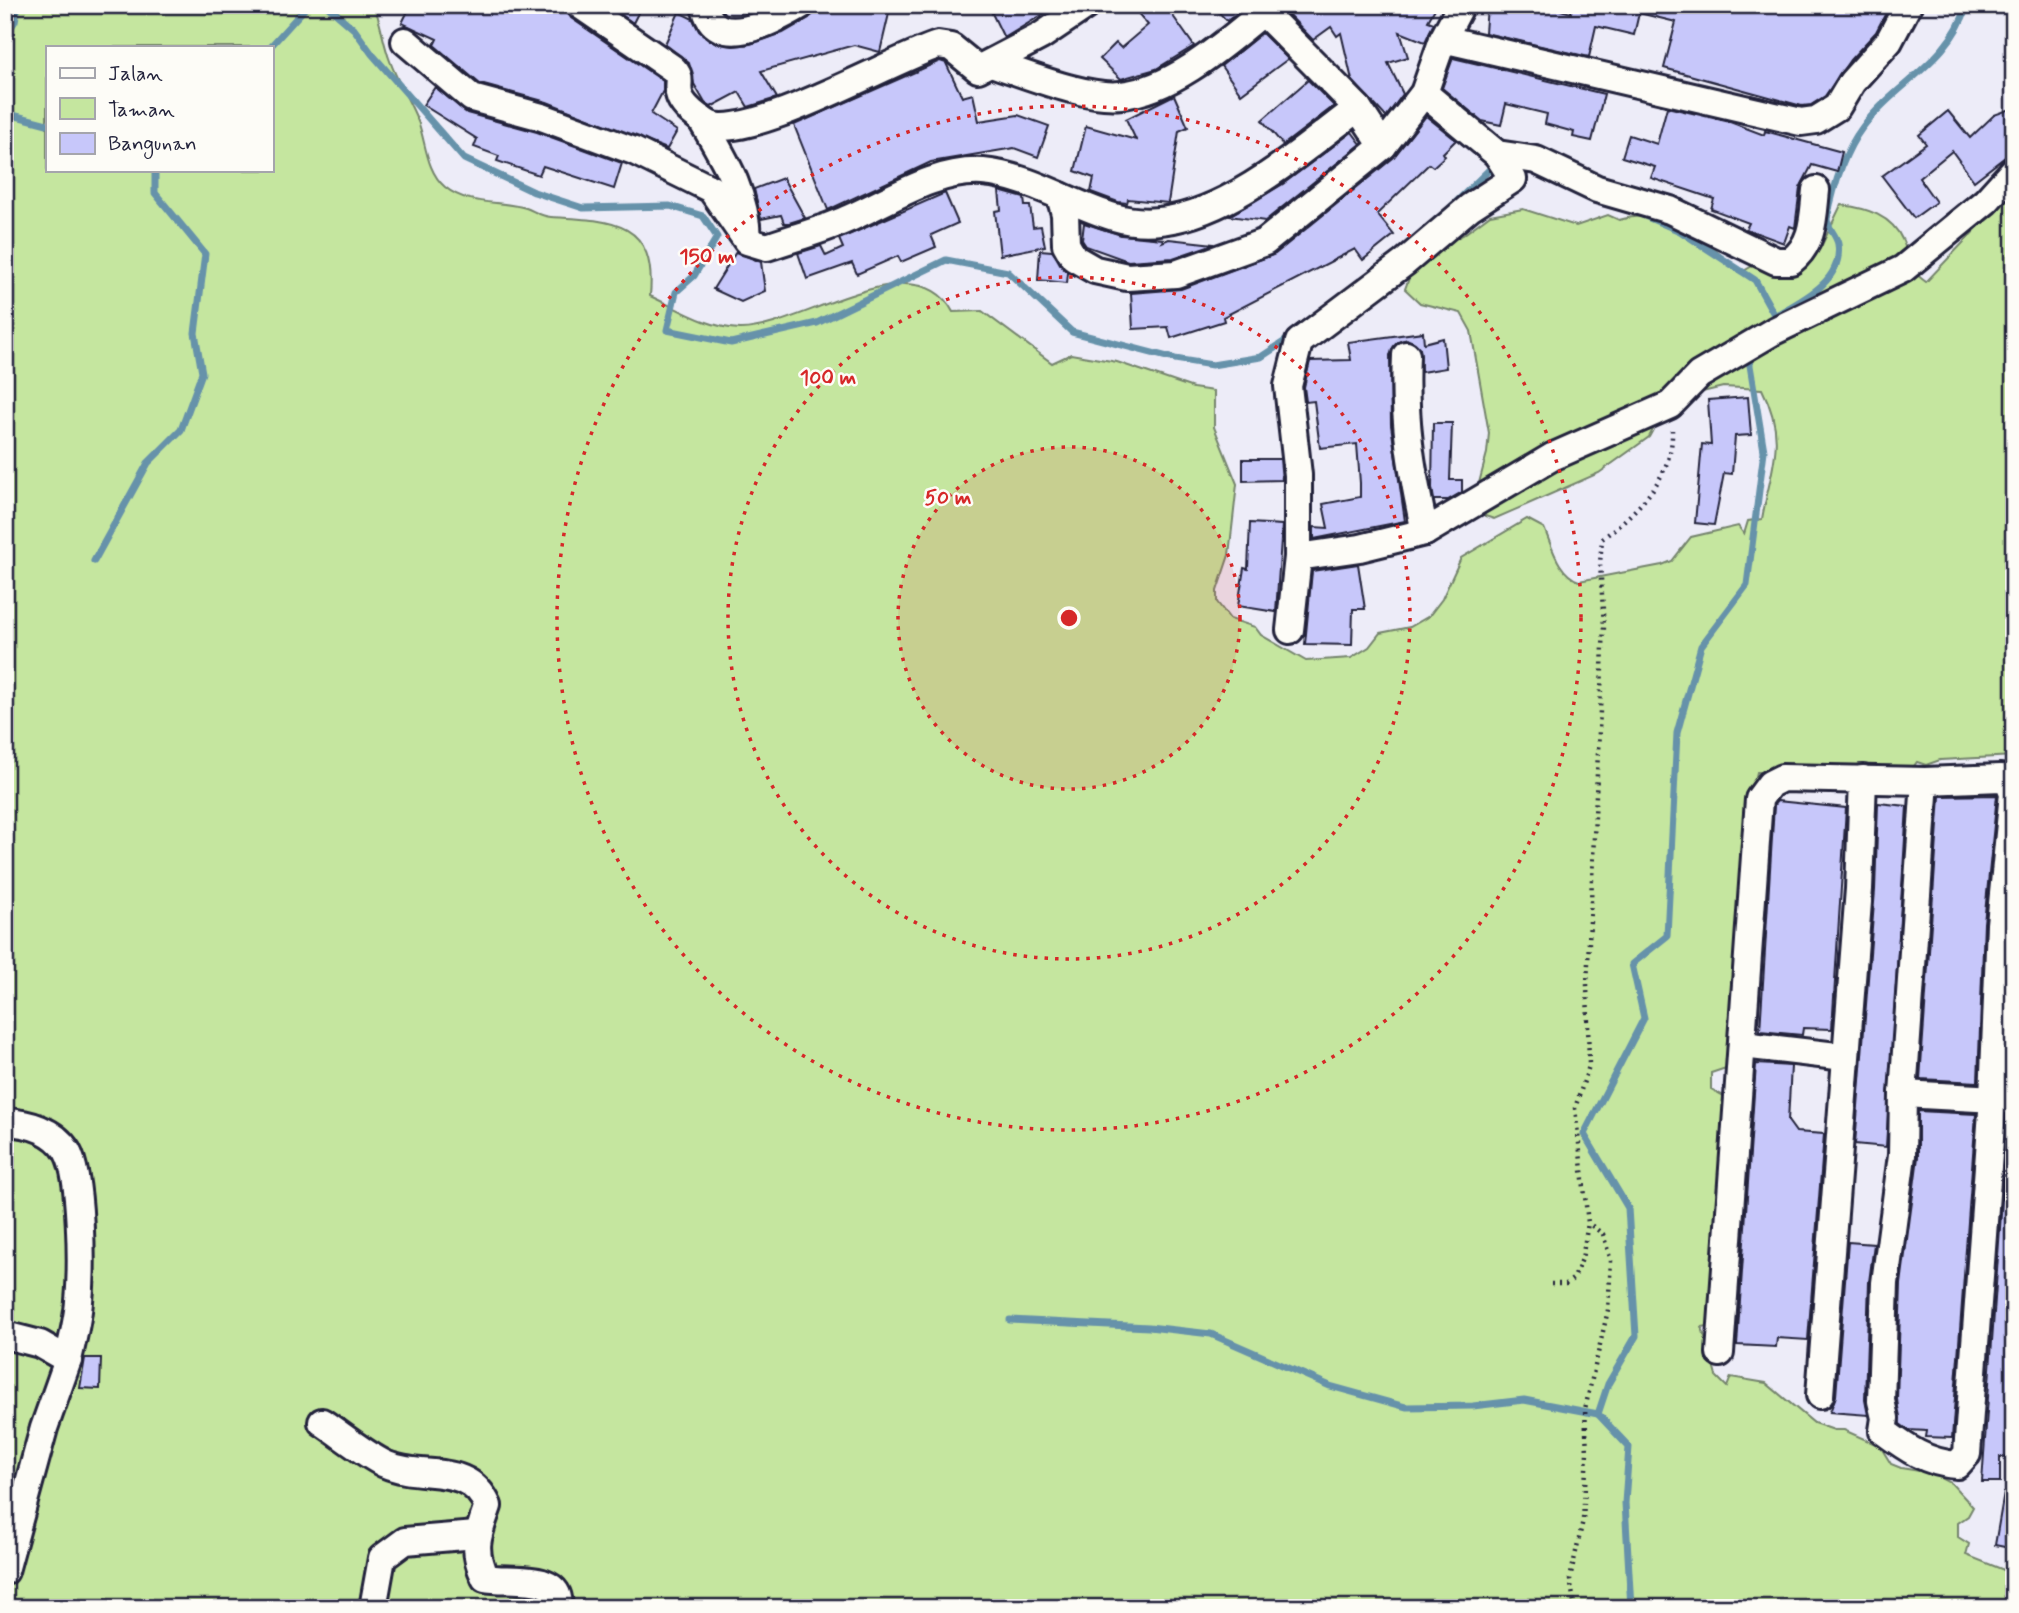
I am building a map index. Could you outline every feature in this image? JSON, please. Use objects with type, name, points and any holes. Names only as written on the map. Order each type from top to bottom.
[{"type":"street","points":[[580,5],[672,68],[679,75],[678,90],[683,103],[709,125],[722,127],[736,127],[762,119],[937,45],[950,47],[974,69],[991,63],[1041,36],[1087,5]]},
{"type":"street","points":[[705,5],[707,19],[717,29],[726,32],[754,27],[801,5]]},
{"type":"street","points":[[1060,196],[1065,214],[1066,244],[1074,258],[1083,265],[1127,277],[1176,274],[1265,242],[1383,146],[1424,93],[1443,39],[1461,5]]},
{"type":"street","points":[[1443,39],[1555,67],[1808,121],[1827,116],[1837,107],[1852,82],[1889,41],[1908,5]]},
{"type":"street","points":[[991,63],[1067,88],[1119,96],[1147,90],[1208,57],[1268,9],[1358,108],[1383,146]]},
{"type":"street","points":[[405,41],[472,98],[542,117],[634,151],[711,189],[747,241],[767,247],[842,221],[940,176],[982,172],[1023,181],[1116,218],[1172,221],[1223,203],[1358,108]]},
{"type":"street","points":[[1290,630],[1298,556],[1298,475],[1288,386],[1299,342],[1404,263],[1470,207],[1513,179],[1501,161],[1424,93]]},
{"type":"street","points":[[701,119],[733,174],[743,201],[747,241]]},
{"type":"street","points":[[1501,161],[1536,160],[1597,189],[1670,210],[1776,261],[1791,261],[1800,254],[1811,235],[1816,190]]},
{"type":"street","points":[[1298,556],[1360,548],[1425,532],[1552,457],[1670,405],[1699,375],[1774,331],[1903,269],[1986,201],[2014,170]]},
{"type":"street","points":[[1406,355],[1404,406],[1408,455],[1425,532]]},
{"type":"street","points":[[1720,1353],[1759,799],[1770,785],[1782,778],[1925,781],[2001,778],[2011,786],[2000,924],[2004,1099],[1967,1454],[1956,1465],[1937,1464],[1907,1448],[1883,1431],[1885,1418],[1881,1401],[1885,1283],[1902,1155],[1903,1094],[1925,781]]},
{"type":"street","points":[[1820,1395],[1859,889],[1863,779]]},
{"type":"street","points":[[1743,1045],[1845,1057]]},
{"type":"street","points":[[1903,1094],[2004,1099]]},
{"type":"street","points":[[5,1122],[22,1123],[47,1132],[66,1150],[76,1178],[79,1302],[68,1360],[44,1428],[5,1571]]},
{"type":"street","points":[[5,1335],[40,1344],[68,1360]]},
{"type":"street","points":[[322,1422],[390,1466],[433,1471],[471,1481],[481,1490],[488,1506],[476,1535],[478,1562],[485,1578],[545,1582],[554,1588],[559,1598],[558,1608]]},
{"type":"street","points":[[373,1608],[382,1558],[393,1549],[405,1541],[476,1535]]},
{"type":"path","points":[[1551,1284],[1566,1284],[1574,1278],[1582,1259],[1588,1223],[1575,1108],[1589,1066],[1587,984],[1604,626],[1600,563],[1602,539],[1633,514],[1661,479],[1672,442],[1670,405]]},
{"type":"path","points":[[1575,1608],[1570,1579],[1583,1520],[1587,1453],[1585,1409],[1608,1310],[1611,1261],[1603,1234],[1588,1223]]},
{"type":"green space","points":[[5,5],[374,5],[388,54],[419,124],[434,174],[445,187],[474,200],[526,208],[548,217],[593,220],[626,230],[638,239],[646,252],[650,271],[650,296],[694,317],[728,328],[765,326],[854,294],[884,286],[912,284],[935,292],[953,312],[982,311],[1052,363],[1071,354],[1117,362],[1193,388],[1214,391],[1214,427],[1237,484],[1229,555],[1217,591],[1217,602],[1230,619],[1255,627],[1261,635],[1306,661],[1351,658],[1369,647],[1380,633],[1410,627],[1429,616],[1442,599],[1461,558],[1527,519],[1544,528],[1561,566],[1579,581],[1662,565],[1672,561],[1691,537],[1738,526],[1744,534],[1748,521],[1762,519],[1775,454],[1776,439],[1770,407],[1762,389],[1723,387],[1669,400],[1649,437],[1599,473],[1494,519],[1485,516],[1479,483],[1489,433],[1471,331],[1461,313],[1420,303],[1405,289],[1412,270],[1443,244],[1463,235],[1490,215],[1523,209],[1576,226],[1608,215],[1619,220],[1638,216],[1655,217],[1686,228],[1740,273],[1754,265],[1800,273],[1820,249],[1841,205],[1877,214],[1892,225],[1903,241],[1912,268],[1926,282],[2014,189],[2014,756],[1940,760],[1926,765],[1917,762],[1908,774],[1757,772],[1747,816],[1745,881],[1726,1068],[1711,1073],[1711,1089],[1729,1099],[1714,1325],[1702,1327],[1716,1376],[1727,1387],[1731,1377],[1766,1383],[1814,1423],[1834,1430],[1844,1430],[1880,1446],[1891,1464],[1932,1473],[1951,1483],[1973,1507],[1968,1516],[1958,1523],[1958,1537],[1969,1544],[1966,1555],[2014,1574],[2014,1608],[5,1608]]},
{"type":"building","points":[[411,5],[564,5],[571,18],[663,81],[663,91],[651,114],[677,131],[667,149],[547,102],[480,84],[434,45],[437,39],[402,23]]},
{"type":"building","points":[[608,5],[642,5],[633,23]]},
{"type":"building","points":[[817,5],[891,5],[880,52],[854,45],[761,71],[777,98],[748,107],[739,92],[711,107],[705,103],[694,84],[689,63],[665,44],[679,12],[693,19],[699,31],[710,40],[733,46],[750,44],[783,33],[809,18]]},
{"type":"building","points":[[988,5],[1058,5],[1004,38]]},
{"type":"building","points":[[1131,5],[1185,5],[1173,16],[1194,46],[1156,69],[1121,79],[1100,59],[1116,43],[1121,48],[1148,25]]},
{"type":"building","points":[[1212,5],[1247,5],[1227,21]]},
{"type":"building","points":[[1287,5],[1437,5],[1428,21],[1434,23],[1425,42],[1400,32],[1408,57],[1388,63],[1403,94],[1386,117],[1352,80],[1341,33],[1337,36],[1331,27],[1313,40],[1286,12]]},
{"type":"building","points":[[1517,5],[1543,5],[1571,13],[1572,5],[1606,9],[1607,5],[1890,5],[1876,32],[1850,60],[1825,96],[1811,105],[1802,106],[1664,68],[1676,22],[1639,13],[1634,35],[1596,26],[1589,57],[1485,33],[1487,6],[1516,8]]},
{"type":"building","points":[[1262,33],[1288,59],[1241,94],[1221,66]]},
{"type":"building","points":[[1453,58],[1604,94],[1592,141],[1573,137],[1574,132],[1545,124],[1547,114],[1506,104],[1501,125],[1482,121],[1442,88]]},
{"type":"building","points":[[940,61],[946,63],[962,97],[973,94],[979,121],[1018,115],[1049,126],[1038,157],[1014,148],[931,162],[828,210],[794,125]]},
{"type":"building","points":[[1308,80],[1334,106],[1283,145],[1262,120]]},
{"type":"building","points":[[435,87],[467,113],[537,132],[622,163],[614,189],[543,166],[539,175],[497,161],[499,156],[474,147],[477,139],[423,105]]},
{"type":"building","points":[[1174,95],[1188,127],[1179,131],[1168,203],[1128,199],[1127,203],[1118,202],[1091,192],[1094,178],[1075,171],[1086,126],[1136,140],[1126,119]]},
{"type":"building","points":[[1667,107],[1730,122],[1764,135],[1765,131],[1842,152],[1837,172],[1812,165],[1800,188],[1795,228],[1790,226],[1784,243],[1746,229],[1749,223],[1711,209],[1714,199],[1651,178],[1655,167],[1622,157],[1629,135],[1657,144]]},
{"type":"building","points":[[2014,108],[2014,150],[1974,181],[1952,151],[1919,178],[1936,202],[1914,218],[1882,176],[1926,144],[1919,135],[1948,111],[1970,138],[1994,115]]},
{"type":"building","points":[[1426,116],[1456,140],[1443,153],[1445,156],[1433,167],[1429,164],[1377,214],[1394,235],[1363,260],[1355,249],[1223,317],[1224,321],[1171,338],[1168,327],[1133,329],[1131,293],[1181,289],[1275,254],[1393,158]]},
{"type":"building","points":[[1352,132],[1361,144],[1265,221],[1229,216],[1283,184]]},
{"type":"building","points":[[783,178],[805,218],[789,223],[784,223],[781,215],[761,219],[754,189]]},
{"type":"building","points":[[999,191],[1024,198],[1025,206],[1030,206],[1033,227],[1041,226],[1045,246],[1000,255],[995,211],[1001,210]]},
{"type":"building","points":[[945,193],[958,223],[931,235],[936,247],[901,262],[898,256],[857,274],[852,263],[807,279],[798,253],[821,246],[826,256],[843,248],[839,239]]},
{"type":"building","points":[[1084,223],[1121,235],[1163,239],[1162,242],[1169,239],[1214,244],[1173,258],[1128,261],[1086,246],[1082,240]]},
{"type":"building","points":[[1040,250],[1052,251],[1068,273],[1067,283],[1038,280]]},
{"type":"building","points":[[736,252],[761,262],[765,291],[741,302],[713,289]]},
{"type":"building","points":[[1423,332],[1424,343],[1443,338],[1446,368],[1421,372],[1420,348],[1407,339],[1398,342],[1390,355],[1391,425],[1405,521],[1314,539],[1314,527],[1328,528],[1323,504],[1360,497],[1360,483],[1357,444],[1320,448],[1314,401],[1306,402],[1304,387],[1310,361],[1351,360],[1348,342]]},
{"type":"building","points":[[1748,397],[1751,435],[1735,436],[1732,474],[1724,473],[1714,525],[1695,523],[1702,444],[1711,445],[1708,400]]},
{"type":"building","points":[[1433,423],[1452,423],[1450,480],[1462,480],[1462,492],[1448,500],[1434,500]]},
{"type":"building","points":[[1243,459],[1280,459],[1282,480],[1243,481]]},
{"type":"building","points":[[1250,523],[1282,525],[1276,612],[1238,606],[1244,568],[1248,569]]},
{"type":"building","points":[[1358,564],[1365,609],[1353,609],[1352,645],[1305,644],[1312,571]]},
{"type":"building","points":[[1997,795],[1984,923],[1978,1082],[1920,1079],[1940,796]]},
{"type":"building","points":[[1777,801],[1846,808],[1832,1029],[1803,1028],[1802,1035],[1760,1031],[1774,805]]},
{"type":"building","points":[[1878,803],[1907,806],[1886,1147],[1855,1144],[1875,890]]},
{"type":"building","points":[[2014,997],[2014,1084],[2009,1084]]},
{"type":"building","points":[[1756,1064],[1791,1066],[1788,1121],[1796,1132],[1824,1134],[1808,1340],[1777,1338],[1776,1347],[1737,1345]]},
{"type":"building","points":[[1918,1111],[1976,1114],[1952,1438],[1926,1437],[1927,1431],[1908,1430],[1900,1424],[1897,1399],[1901,1284],[1918,1157]]},
{"type":"building","points":[[2008,1115],[2014,1116],[2014,1457],[2000,1457],[2000,1482],[1982,1482]]},
{"type":"building","points":[[1848,1242],[1874,1244],[1869,1282],[1865,1400],[1868,1415],[1830,1412],[1836,1396]]},
{"type":"building","points":[[85,1358],[101,1358],[100,1389],[80,1388]]},
{"type":"building","points":[[2004,1493],[2014,1494],[2014,1549],[1995,1545]]},
{"type":"waterway","points":[[5,36],[15,21],[18,5]]},
{"type":"waterway","points":[[271,46],[308,5]]},
{"type":"waterway","points":[[326,5],[354,29],[372,54],[464,159],[534,192],[583,208],[670,206],[703,216],[717,237],[694,276],[676,292],[667,330],[731,343],[817,323],[946,260],[1008,272],[1072,332],[1175,359],[1212,365],[1261,357],[1293,336]]},
{"type":"waterway","points":[[1771,318],[1817,290],[1834,270],[1838,258],[1838,244],[1827,219],[1836,183],[1850,148],[1875,112],[1921,71],[1948,42],[1967,5]]},
{"type":"waterway","points":[[5,113],[46,124]]},
{"type":"waterway","points":[[1451,207],[1495,164]]},
{"type":"waterway","points":[[94,561],[148,463],[181,430],[202,373],[195,333],[205,254],[155,193],[155,172]]},
{"type":"waterway","points":[[1640,214],[1680,231],[1755,280],[1775,316]]},
{"type":"waterway","points":[[1631,1608],[1625,1503],[1629,1447],[1598,1414],[1608,1384],[1636,1336],[1628,1208],[1584,1134],[1644,1018],[1632,964],[1667,936],[1677,733],[1701,646],[1747,585],[1764,451],[1748,353]]},
{"type":"waterway","points":[[1010,1320],[1149,1327],[1211,1334],[1330,1386],[1406,1407],[1473,1406],[1524,1400],[1598,1414]]}]
